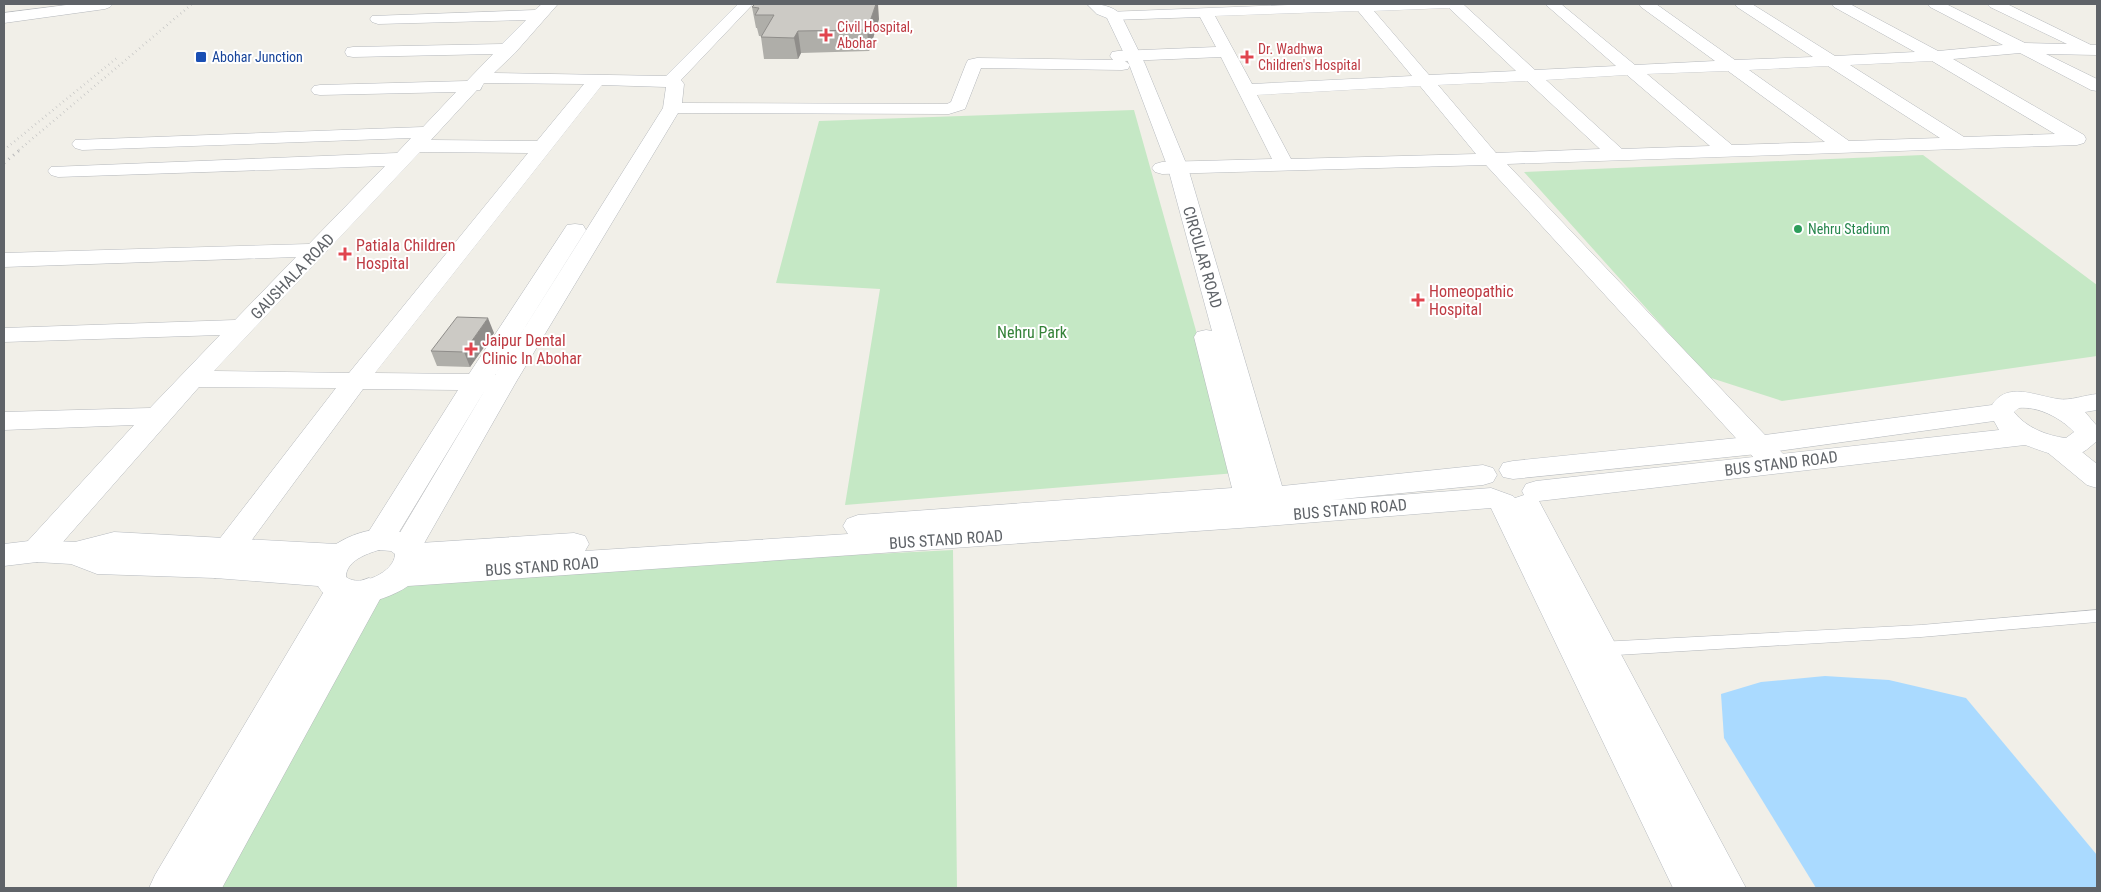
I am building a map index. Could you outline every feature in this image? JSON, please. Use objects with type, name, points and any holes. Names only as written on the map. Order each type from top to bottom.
[{"type":"street","points":[[4,18],[48,8],[104,4]]},
{"type":"street","points":[[399,553],[503,382],[673,93],[746,4]]},
{"type":"street","points":[[1103,10],[1172,9],[1206,13],[1263,7],[1445,4]]},
{"type":"street","points":[[1454,4],[1616,154]]},
{"type":"street","points":[[1552,4],[1728,151]]},
{"type":"street","points":[[1646,4],[1845,146]]},
{"type":"street","points":[[1742,4],[1959,142]]},
{"type":"street","points":[[1170,168],[1959,142],[2075,140],[2077,138],[1934,56],[1838,4]]},
{"type":"street","points":[[1935,4],[2097,86]]},
{"type":"street","points":[[1995,4],[2095,51]]},
{"type":"street","points":[[1362,6],[1491,158],[1776,464]]},
{"type":"street","points":[[378,18],[545,9]]},
{"type":"street","name":"GAUSHALA ROAD","points":[[37,551],[157,416],[509,49],[545,9]]},
{"type":"street","name":"CIRCULAR ROAD","points":[[1103,10],[1101,16],[1124,58],[1170,168],[1263,506]]},
{"type":"street","points":[[1206,13],[1286,165]]},
{"type":"street","points":[[1246,90],[1934,56],[2023,48],[2095,51]]},
{"type":"street","points":[[353,52],[509,49]]},
{"type":"street","points":[[320,90],[477,82],[597,79],[673,93],[949,109],[958,105],[976,63],[1124,58],[1226,52]]},
{"type":"street","points":[[222,558],[357,379],[597,79]]},
{"type":"street","points":[[4,555],[37,551],[75,553],[97,562],[222,558],[385,585],[476,382],[653,108],[673,93]]},
{"type":"street","points":[[82,144],[542,147]]},
{"type":"street","points":[[58,171],[417,145]]},
{"type":"street","points":[[4,260],[317,250]]},
{"type":"street","points":[[4,335],[243,327]]},
{"type":"street","points":[[193,379],[357,379],[503,382]]},
{"type":"street","name":"BUS STAND ROAD","points":[[2017,400],[2043,403],[2057,408],[2084,425],[2095,435],[2071,447],[2057,446],[2026,436],[2008,424],[2001,412],[2003,406],[2008,402],[2017,400]]},
{"type":"street","name":"BUS STAND ROAD","points":[[2057,408],[2097,402]]},
{"type":"street","name":"BUS STAND ROAD","points":[[1508,494],[1490,470],[1513,470],[1757,444],[2001,412]]},
{"type":"street","points":[[4,422],[157,416]]},
{"type":"street","name":"BUS STAND ROAD","points":[[399,553],[1508,494],[2026,436]]},
{"type":"street","points":[[2057,446],[2097,478]]},
{"type":"street","points":[[1508,494],[1600,649],[1726,888]]},
{"type":"street","points":[[1508,494],[1693,888]]},
{"type":"street","points":[[201,888],[346,578],[354,547],[399,553]]},
{"type":"street","points":[[170,888],[346,578]]},
{"type":"lane","points":[[1600,649],[1921,631],[2097,616]]},
{"type":"green space","name":"Nehru Park","points":[[1134,110],[1236,473],[845,505],[880,289],[776,283],[819,121]]},
{"type":"green space","name":"Nehru Stadium","points":[[1923,155],[2097,285],[2097,356],[1782,401],[1708,377],[1524,172]]},
{"type":"green space","points":[[953,550],[957,888],[220,888],[378,579]]},
{"type":"water","points":[[1825,676],[1889,680],[1966,698],[2097,855],[2097,888],[1816,888],[1724,738],[1721,694],[1761,682]]},
{"type":"building","points":[[755,4],[876,4],[867,30],[798,31],[794,38],[761,37],[774,15],[755,15],[759,8],[752,7]]},
{"type":"building","points":[[457,317],[488,318],[464,352],[431,351]]},
{"type":"railway","points":[[19,150],[192,4]]},
{"type":"railway","points":[[4,150],[118,57]]},
{"type":"railway","points":[[4,163],[21,149]]},
{"type":"place","name":"Civil Hospital, Abohar","points":[[826,35]]},
{"type":"place","name":"Abohar Junction","points":[[201,57]]},
{"type":"place","name":"Dr. Wadhwa Children's Hospital","points":[[1247,57]]},
{"type":"place","name":"Nehru Stadium","points":[[1798,229]]},
{"type":"place","name":"Patiala Children Hospital","points":[[345,254]]},
{"type":"place","name":"Homeopathic Hospital","points":[[1418,300]]},
{"type":"place","name":"Jaipur Dental Clinic In Abohar","points":[[471,349]]}]
